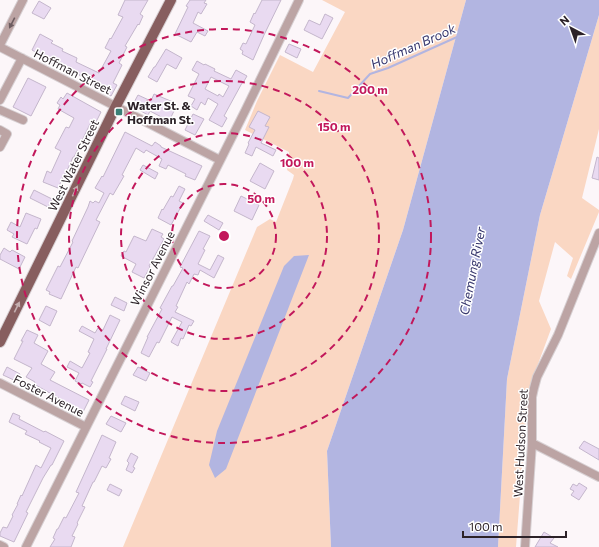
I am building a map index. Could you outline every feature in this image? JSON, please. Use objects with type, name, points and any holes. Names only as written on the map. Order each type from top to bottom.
[{"type":"main road","name":"West Water Street","points":[[0,342],[116,106],[171,0]]},
{"type":"street","points":[[0,46],[23,0]]},
{"type":"street","name":"Winsor Avenue","points":[[26,547],[299,0]]},
{"type":"street","name":"Hoffman Street","points":[[0,46],[220,160]]},
{"type":"street","points":[[0,100],[22,58]]},
{"type":"street","points":[[0,110],[23,120]]},
{"type":"street","points":[[0,130],[7,134],[0,147]]},
{"type":"street","name":"West Hudson Street","points":[[525,547],[532,443],[532,397],[537,377],[558,334],[599,233]]},
{"type":"street","name":"Foster Avenue","points":[[0,383],[86,427]]},
{"type":"street","points":[[532,443],[599,477]]},
{"type":"street","points":[[0,545],[4,547]]},
{"type":"shaded area","points":[[322,0],[466,0],[403,230],[327,451],[331,547],[123,547],[257,227],[270,219],[276,222],[293,179],[294,175],[287,170],[289,152],[245,130],[257,101],[280,55],[313,72],[345,12]]},
{"type":"shaded area","points":[[599,15],[599,129],[582,198],[599,210],[599,212],[571,279],[567,276],[573,258],[555,242],[539,301],[551,329],[528,391],[516,547],[498,547],[507,379],[540,215]]},
{"type":"water","name":"Chemung River","points":[[466,0],[599,0],[599,15],[540,215],[507,379],[498,547],[331,547],[327,451],[403,230]]},
{"type":"water","points":[[309,255],[226,469],[215,478],[209,465],[217,431],[284,266],[294,256]]},
{"type":"building","points":[[125,0],[148,0],[140,14],[143,16],[139,25],[138,24],[125,46],[127,47],[119,63],[122,65],[113,83],[117,85],[111,96],[93,86],[94,82],[56,63],[54,65],[47,61],[48,59],[32,50],[40,34],[53,41],[51,43],[63,49],[62,51],[77,58],[76,62],[99,73],[111,51],[105,48],[123,17],[118,15]]},
{"type":"building","points":[[190,0],[206,0],[204,3],[207,4],[201,14],[198,12],[193,23],[208,31],[205,36],[197,32],[191,42],[175,34],[188,7],[186,6]]},
{"type":"building","points":[[262,0],[281,0],[253,60],[242,54],[243,51],[240,49],[243,43],[246,44],[255,25],[250,22]]},
{"type":"building","points":[[39,1],[51,8],[44,19],[32,13]]},
{"type":"building","points":[[325,14],[333,18],[322,39],[304,30],[309,20],[320,25]]},
{"type":"building","points":[[289,44],[301,49],[297,58],[285,52]]},
{"type":"building","points":[[166,49],[182,58],[176,69],[167,64],[157,82],[148,77]]},
{"type":"building","points":[[197,61],[215,69],[214,71],[231,79],[236,70],[247,76],[224,116],[227,118],[222,127],[209,120],[218,104],[208,98],[205,105],[201,102],[197,110],[191,106],[195,99],[188,96],[199,74],[192,70]],"holes":[[[211,77],[229,86],[223,97],[205,89]]]},
{"type":"building","points":[[28,78],[46,87],[31,116],[13,107]]},
{"type":"building","points":[[67,93],[101,112],[94,126],[90,124],[58,188],[43,182],[47,171],[51,173],[61,151],[55,148],[66,127],[69,128],[74,118],[58,109],[60,105],[57,103],[61,97],[63,99]]},
{"type":"building","points":[[154,94],[173,102],[172,105],[176,107],[169,121],[150,111],[148,115],[132,106],[138,95],[151,101]]},
{"type":"building","points":[[258,111],[270,117],[265,126],[269,127],[261,143],[276,150],[273,156],[256,147],[252,156],[245,153],[249,144],[248,143],[255,130],[249,127]]},
{"type":"building","points":[[193,114],[204,119],[195,135],[185,130]]},
{"type":"building","points":[[125,132],[152,146],[155,142],[161,147],[202,166],[195,180],[185,176],[186,174],[168,165],[166,169],[159,166],[162,159],[146,150],[144,153],[136,148],[122,175],[124,176],[113,195],[110,193],[96,220],[100,222],[61,299],[49,294],[50,292],[46,290],[58,266],[60,267],[73,242],[72,241],[90,201],[93,203],[95,201],[99,203],[104,193],[95,188],[102,176],[103,177]]},
{"type":"building","points":[[597,157],[599,158],[599,180],[592,178]]},
{"type":"building","points":[[260,163],[274,171],[265,189],[250,181]]},
{"type":"building","points":[[143,165],[158,173],[155,179],[140,170]]},
{"type":"building","points":[[179,186],[185,189],[179,201],[183,203],[171,225],[158,218],[162,209],[163,210],[171,196],[173,197]]},
{"type":"building","points":[[34,190],[52,199],[48,207],[30,198]]},
{"type":"building","points":[[241,196],[259,205],[252,220],[234,211]]},
{"type":"building","points":[[26,213],[41,219],[37,229],[35,228],[27,244],[12,237],[14,234],[7,230],[11,222],[20,227]]},
{"type":"building","points":[[208,215],[223,223],[219,230],[204,221]]},
{"type":"building","points":[[152,229],[163,234],[161,237],[164,239],[144,278],[132,272],[136,264],[121,256],[124,251],[126,252],[134,236],[146,241]]},
{"type":"building","points":[[199,231],[210,236],[203,249],[205,250],[198,264],[210,270],[218,255],[224,258],[214,278],[200,270],[198,275],[194,274],[189,284],[187,282],[176,306],[178,307],[175,312],[194,321],[191,326],[189,325],[178,346],[171,342],[182,322],[172,317],[159,343],[157,342],[149,357],[141,353],[147,337],[162,309],[160,308],[183,268],[180,267]]},
{"type":"building","points":[[4,248],[10,252],[12,250],[25,257],[19,269],[0,259],[0,255]]},
{"type":"building","points":[[115,297],[127,303],[124,311],[111,305]]},
{"type":"building","points":[[46,306],[57,311],[50,326],[39,320]]},
{"type":"building","points":[[110,315],[120,320],[91,381],[93,382],[90,387],[82,383],[81,384],[75,381],[79,373],[67,367],[70,361],[82,368],[90,353],[88,352],[94,339],[79,331],[82,326],[95,333],[98,328],[103,330]]},
{"type":"building","points":[[27,330],[38,335],[34,343],[48,351],[41,364],[55,372],[50,380],[89,400],[83,412],[34,384],[35,382],[26,377],[32,368],[14,359]]},
{"type":"building","points":[[7,367],[20,374],[16,381],[3,375]]},
{"type":"building","points":[[138,367],[150,373],[146,381],[133,375]]},
{"type":"building","points":[[125,396],[139,402],[135,411],[121,404]]},
{"type":"building","points":[[13,413],[20,416],[19,419],[64,441],[26,512],[28,513],[14,542],[0,536],[0,533],[3,527],[7,528],[36,465],[41,468],[51,448],[25,434],[27,431],[9,422]]},
{"type":"building","points":[[111,416],[126,423],[121,432],[106,424]]},
{"type":"building","points":[[102,435],[116,442],[109,458],[111,459],[106,468],[102,466],[82,506],[85,507],[72,536],[75,537],[71,547],[50,547],[55,539],[53,538],[57,529],[64,517],[66,518],[79,493],[76,492]]},
{"type":"building","points":[[584,441],[599,449],[599,460],[579,448]]},
{"type":"building","points":[[131,453],[138,457],[132,473],[126,470],[129,463],[127,461]]},
{"type":"building","points":[[579,483],[587,488],[579,500],[571,495],[574,491],[570,489],[573,484],[577,486]]},
{"type":"building","points":[[110,484],[122,490],[119,496],[107,490]]},
{"type":"building","points":[[544,532],[554,538],[550,543],[558,547],[535,547]]},
{"type":"waterway","name":"Hoffman Brook","points":[[319,91],[348,98],[370,74],[388,68],[457,37]]},
{"type":"place","name":"Water St. & Hoffman St.","points":[[119,112]]}]
